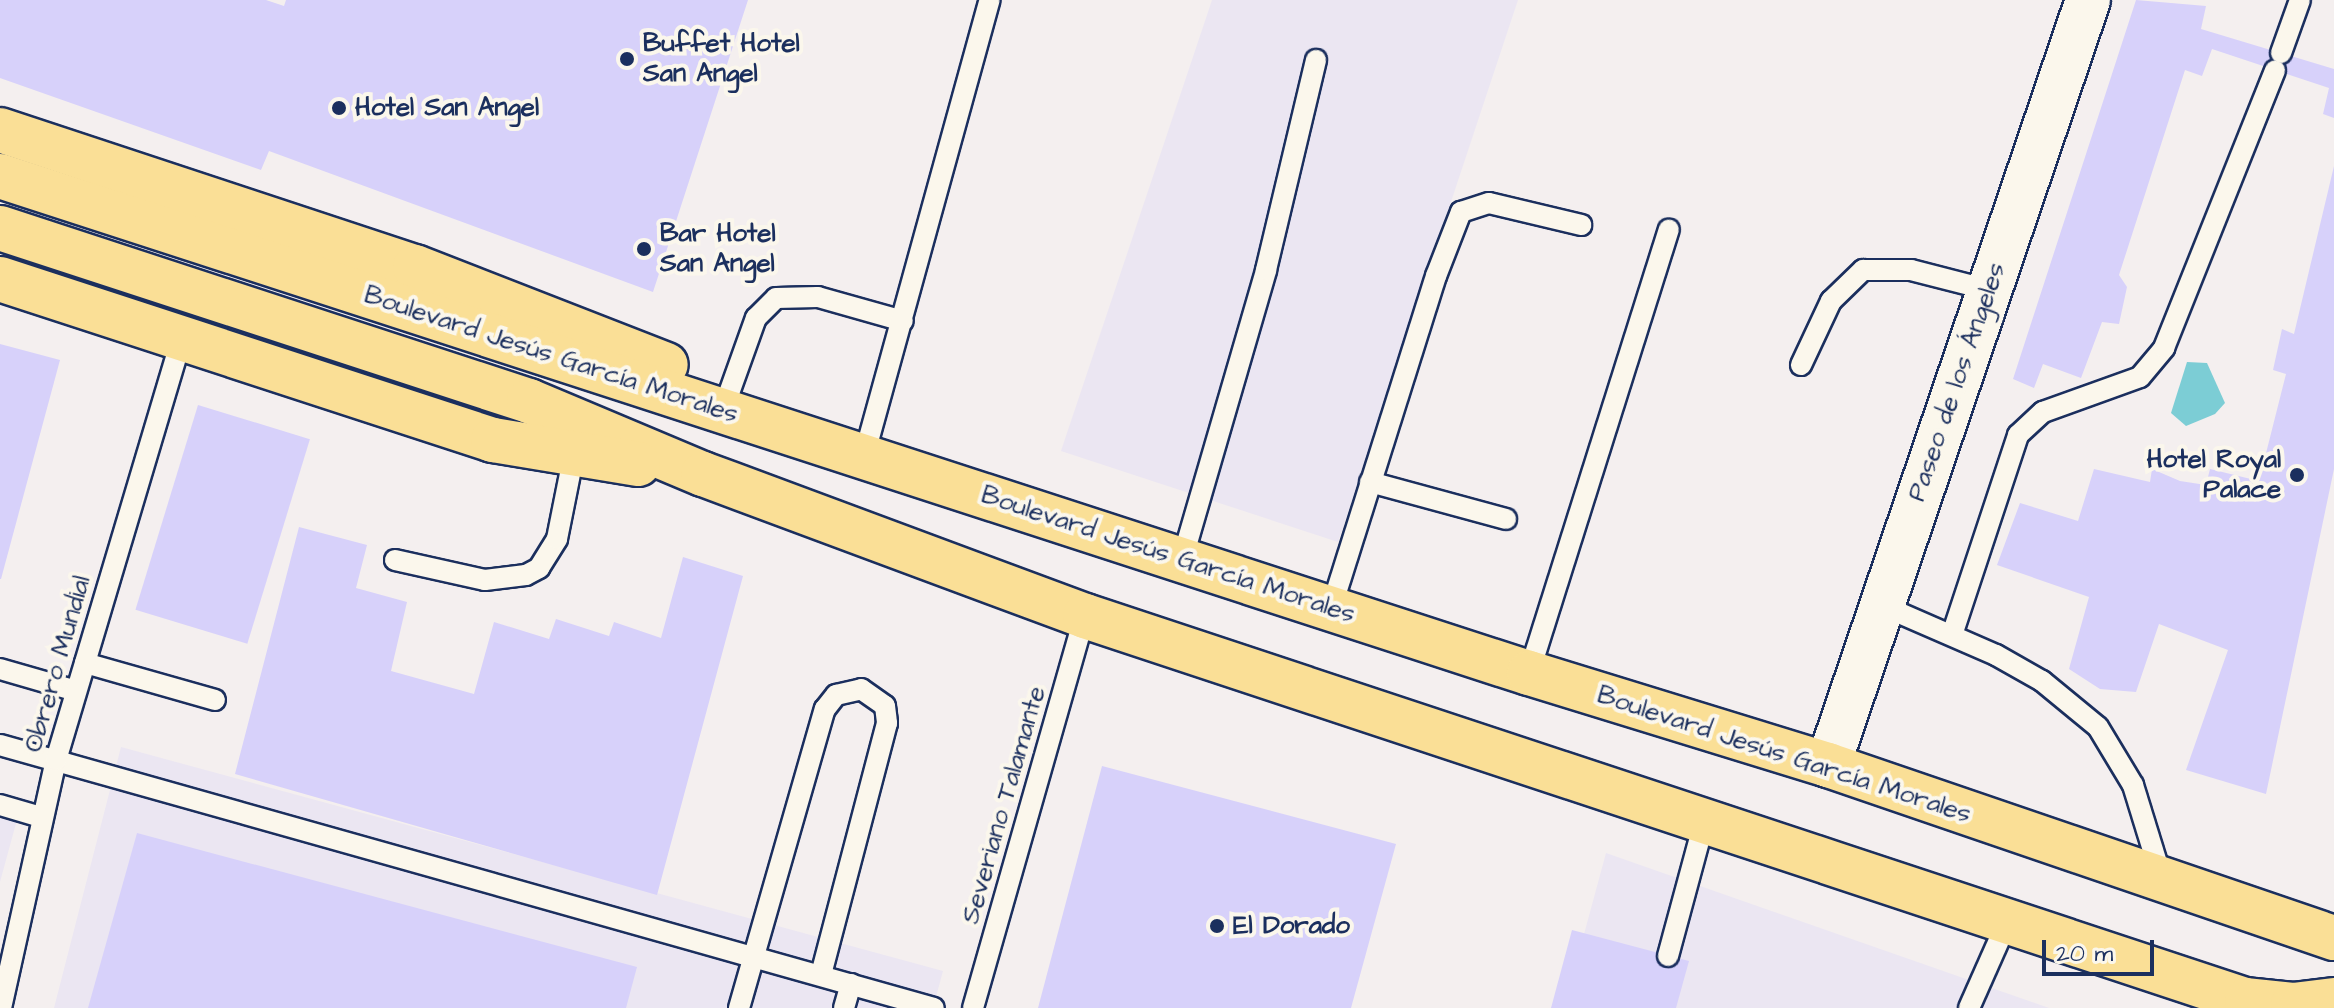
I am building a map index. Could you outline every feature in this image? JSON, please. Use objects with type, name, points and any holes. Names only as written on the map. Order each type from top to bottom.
[{"type":"main road","points":[[0,130],[415,267],[726,401]]},
{"type":"main road","name":"Boulevard Jesús García Morales","points":[[0,176],[726,401],[845,450],[1529,673],[1828,765],[2163,883],[2334,938]]},
{"type":"main road","name":"Boulevard Jesús García Morales","points":[[0,228],[580,438]]},
{"type":"main road","points":[[0,279],[493,440],[580,438],[703,474],[1085,616],[2258,1004],[2293,1005],[2334,1000]]},
{"type":"street","name":"Paseo de los Ángeles","points":[[1828,765],[2088,0]]},
{"type":"lane","points":[[845,450],[903,321],[990,0]]},
{"type":"lane","points":[[1952,635],[2018,435],[2050,408],[2140,377],[2164,348],[2300,0]]},
{"type":"lane","points":[[1182,560],[1266,270],[1316,60]]},
{"type":"lane","points":[[1331,609],[1370,482],[1461,212],[1473,205],[1499,204],[1581,225]]},
{"type":"lane","points":[[1529,673],[1669,230]]},
{"type":"lane","points":[[1801,365],[1831,301],[1863,270],[1911,270],[1989,290]]},
{"type":"lane","points":[[726,401],[756,318],[776,298],[818,297],[903,321]]},
{"type":"lane","name":"Obrero Mundial","points":[[1,1008],[56,760],[182,338]]},
{"type":"lane","points":[[395,560],[485,580],[526,575],[539,568],[557,539],[580,438]]},
{"type":"lane","points":[[1370,482],[1506,519]]},
{"type":"lane","points":[[1881,605],[1952,635],[2042,681],[2098,727],[2133,785],[2163,883]]},
{"type":"lane","name":"Severiano Talamante","points":[[973,1008],[1085,616]]},
{"type":"lane","points":[[85,663],[215,700]]},
{"type":"lane","points":[[0,669],[76,691]]},
{"type":"lane","points":[[739,1008],[825,709],[836,695],[861,689],[885,706],[887,723],[821,975]]},
{"type":"lane","points":[[0,745],[934,1008]]},
{"type":"lane","points":[[0,805],[41,817]]},
{"type":"lane","points":[[1668,956],[1705,819]]},
{"type":"lane","points":[[1969,1008],[2008,920]]},
{"type":"lane","points":[[844,1008],[851,984]]},
{"type":"shaded area","points":[[1212,0],[1518,0],[1338,542],[1061,451]]},
{"type":"shaded area","points":[[121,747],[943,971],[933,1008],[54,1008]]},
{"type":"shaded area","points":[[0,812],[18,816],[0,882]]},
{"type":"shaded area","points":[[1606,853],[2049,1008],[1564,1008]]},
{"type":"water","points":[[2187,362],[2207,363],[2225,403],[2215,414],[2186,426],[2171,413]]},
{"type":"building","points":[[0,0],[266,0],[284,6],[286,0],[748,0],[653,292],[269,151],[261,170],[0,78]]},
{"type":"building","points":[[2136,0],[2206,6],[2201,29],[2334,69],[2334,118],[2323,114],[2329,88],[2212,49],[2202,76],[2185,70],[2119,275],[2127,287],[2119,324],[2102,322],[2081,378],[2043,364],[2034,388],[2013,379]]},
{"type":"building","name":"Hotel Royal Palace","points":[[2334,166],[2334,469],[2266,794],[2186,770],[2228,650],[2159,624],[2136,692],[2100,689],[2069,669],[2089,597],[1997,565],[2020,503],[2078,521],[2094,469],[2150,482],[2152,469],[2180,481],[2206,485],[2210,469],[2259,481],[2286,374],[2273,370],[2282,329],[2294,334]]},
{"type":"building","points":[[0,344],[60,360],[1,579],[0,579]]},
{"type":"building","points":[[198,405],[310,439],[247,644],[135,610]]},
{"type":"building","points":[[299,527],[367,545],[356,588],[407,602],[391,671],[474,694],[494,622],[549,639],[556,619],[609,636],[614,622],[661,638],[683,557],[743,576],[657,895],[235,774]]},
{"type":"building","name":"El Dorado","points":[[1102,766],[1396,844],[1351,1008],[1038,1008]]},
{"type":"building","points":[[137,833],[637,967],[626,1008],[88,1008]]},
{"type":"building","points":[[1572,930],[1689,961],[1676,1008],[1551,1008]]},
{"type":"place","name":"Buffet Hotel San Angel","points":[[627,59]]},
{"type":"place","name":"Hotel San Angel","points":[[339,108]]},
{"type":"place","name":"Bar Hotel San Angel","points":[[644,249]]},
{"type":"place","name":"Hotel Royal Palace","points":[[2297,475]]},
{"type":"place","name":"El Dorado","points":[[1217,926]]}]
